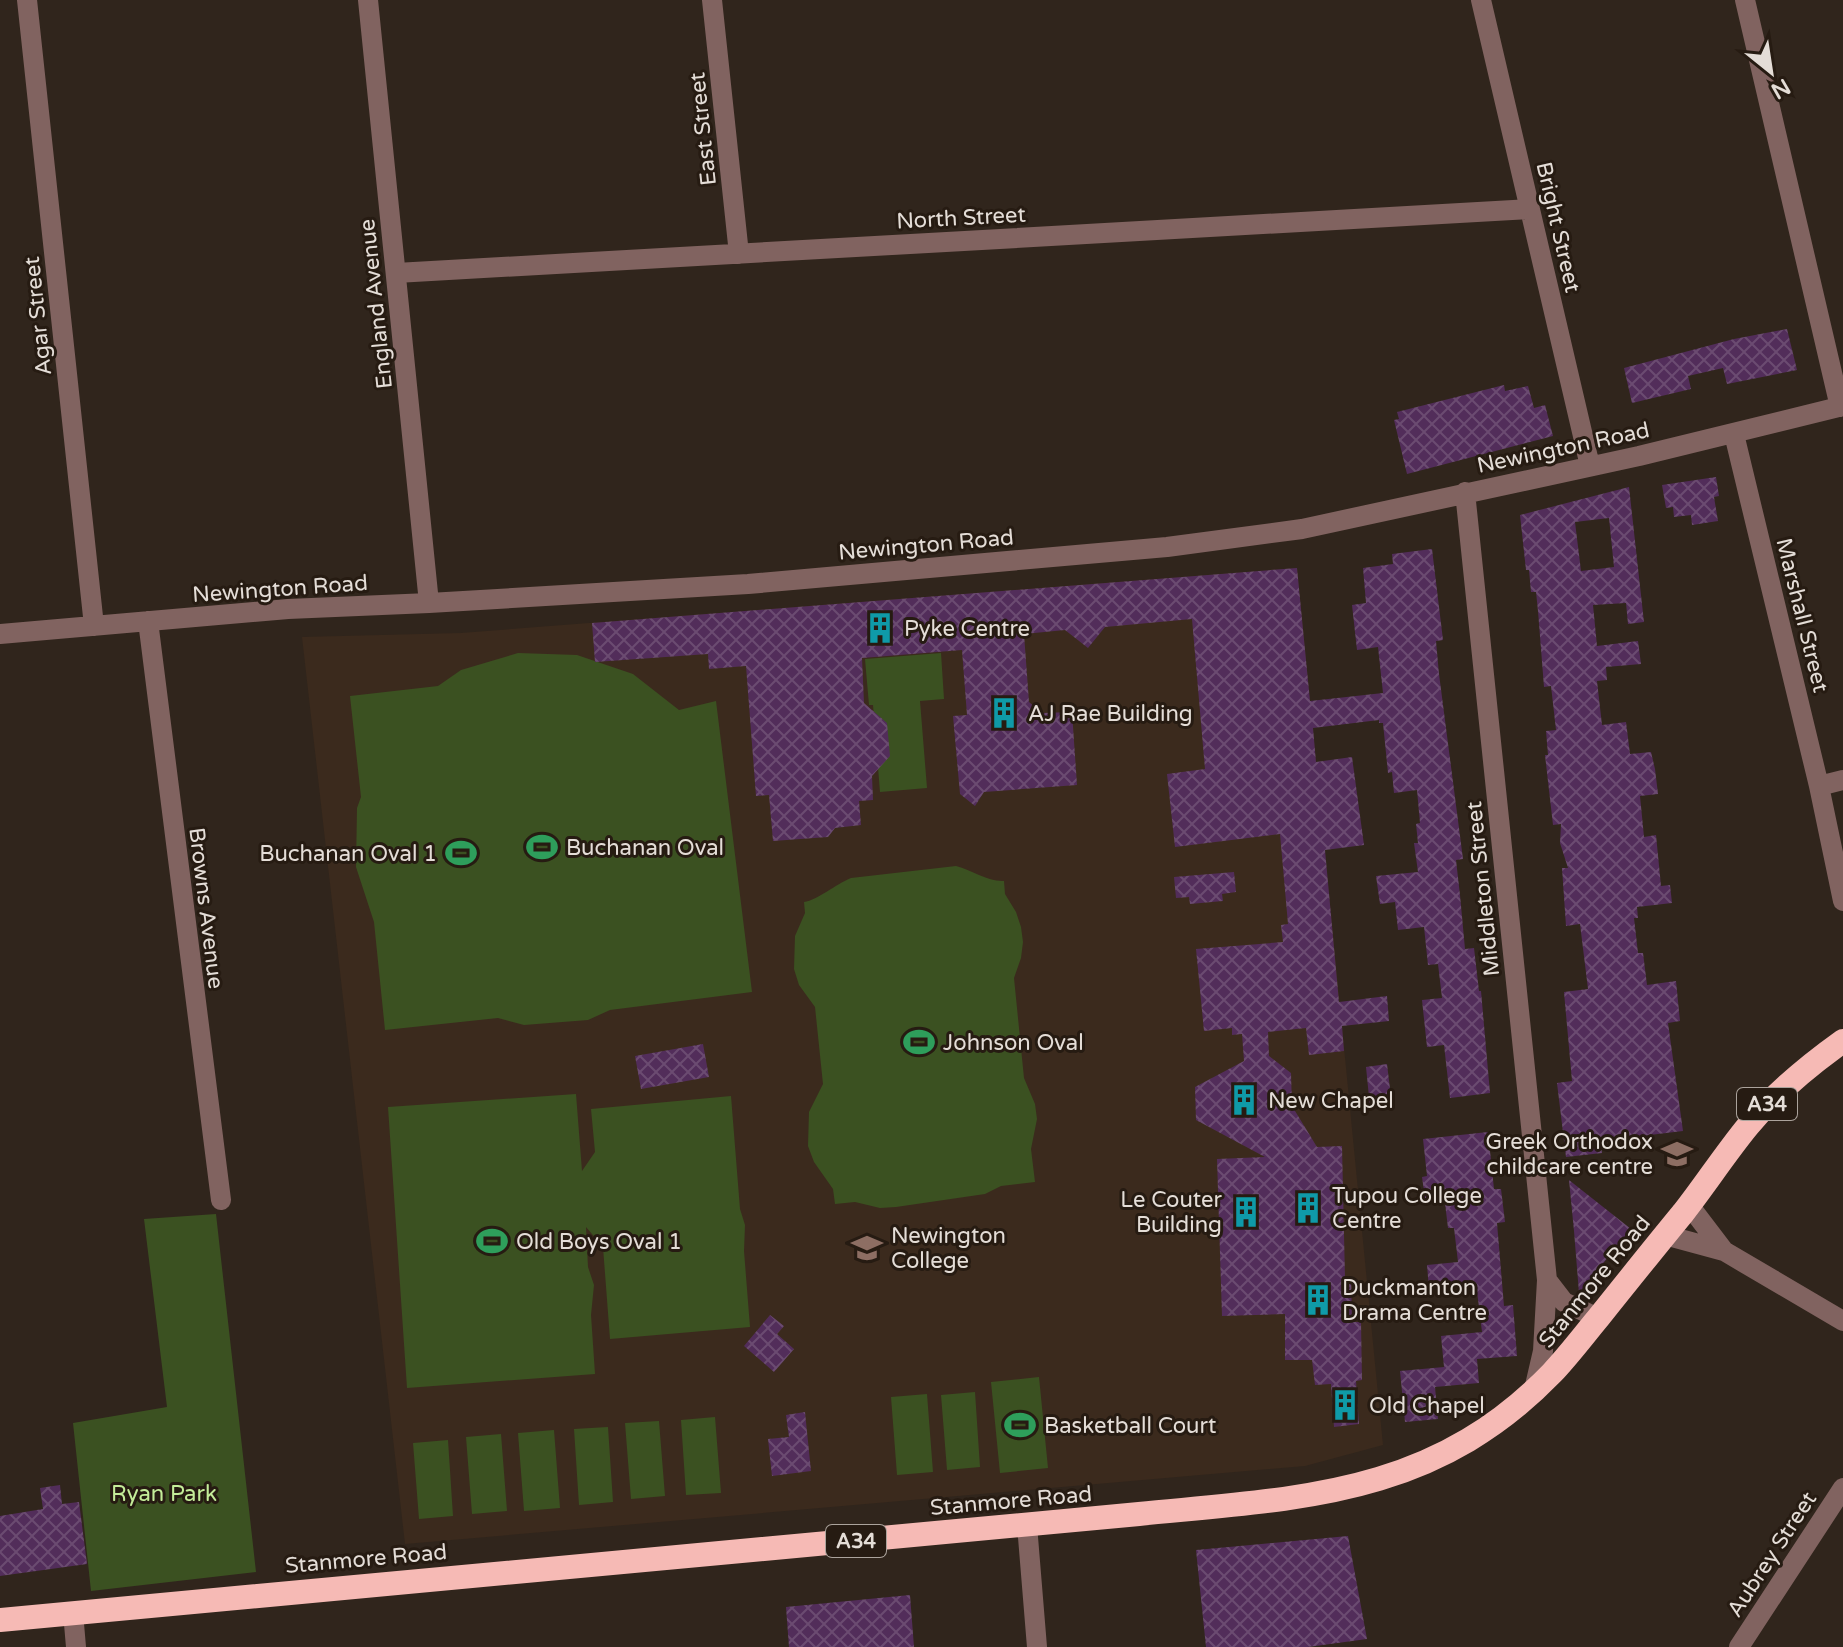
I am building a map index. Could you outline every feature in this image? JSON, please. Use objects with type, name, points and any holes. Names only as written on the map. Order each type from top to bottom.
[{"type":"highway","name":"Stanmore Road","points":[[0,1620],[1301,1498],[1369,1484],[1453,1450],[1534,1390],[1598,1318],[1771,1100],[1843,1041]]},
{"type":"street","name":"Agar Street","points":[[27,0],[94,626]]},
{"type":"street","name":"England Avenue","points":[[368,0],[429,603]]},
{"type":"street","name":"East Street","points":[[712,0],[739,254]]},
{"type":"street","name":"Bright Street","points":[[1481,0],[1590,466]]},
{"type":"street","points":[[1745,0],[1842,407]]},
{"type":"street","name":"North Street","points":[[396,273],[1530,209]]},
{"type":"street","name":"Newington Road","points":[[0,634],[288,609],[748,584],[1167,547],[1290,531],[1734,434],[1842,407]]},
{"type":"street","name":"Marshall Street","points":[[1734,434],[1819,786],[1843,901]]},
{"type":"street","name":"Middleton Street","points":[[1465,492],[1547,1280],[1543,1351],[1534,1390]]},
{"type":"street","name":"Browns Avenue","points":[[148,621],[221,1200]]},
{"type":"street","points":[[1819,786],[1843,780]]},
{"type":"street","points":[[1689,1205],[1724,1251]]},
{"type":"street","points":[[1665,1235],[1724,1251],[1843,1321]]},
{"type":"street","points":[[1547,1280],[1564,1302],[1598,1318]]},
{"type":"street","name":"Aubrey Street","points":[[1739,1647],[1843,1488]]},
{"type":"street","points":[[1027,1525],[1037,1647]]},
{"type":"street","points":[[73,1612],[76,1647]]},
{"type":"shaded area","name":"Newington College","points":[[1297,568],[1383,1445],[1305,1466],[405,1544],[302,637],[461,633]]},
{"type":"green space","name":"Buchanan Oval","points":[[518,653],[577,655],[633,674],[679,710],[716,701],[752,992],[610,1010],[588,1020],[524,1025],[498,1018],[385,1030],[374,922],[356,867],[357,808],[361,797],[350,696],[438,686],[461,670]]},
{"type":"green space","points":[[941,653],[944,699],[920,701],[927,788],[880,792],[873,705],[869,705],[865,659]]},
{"type":"green space","name":"Johnson Oval","points":[[956,866],[992,880],[1004,881],[1005,894],[1021,927],[1021,958],[1014,978],[1024,1078],[1035,1104],[1037,1119],[1031,1149],[1035,1182],[1001,1186],[985,1194],[896,1207],[880,1208],[855,1202],[835,1204],[833,1189],[814,1162],[808,1146],[809,1112],[823,1084],[815,1007],[799,985],[794,969],[795,936],[805,913],[804,902],[851,878]]},
{"type":"green space","name":"Old Boys Oval 1","points":[[576,1094],[582,1171],[595,1152],[591,1109],[731,1096],[740,1209],[745,1225],[750,1327],[610,1339],[603,1247],[586,1227],[588,1267],[594,1285],[591,1315],[595,1374],[407,1388],[388,1107]]},
{"type":"green space","name":"Ryan Park","points":[[216,1214],[256,1572],[91,1591],[73,1423],[167,1407],[144,1219]]},
{"type":"green space","name":"Basketball Court","points":[[1039,1377],[1048,1468],[1000,1473],[991,1382]]},
{"type":"green space","points":[[975,1392],[980,1467],[947,1470],[941,1395]]},
{"type":"green space","points":[[927,1394],[933,1472],[897,1475],[891,1397]]},
{"type":"green space","points":[[715,1417],[721,1493],[686,1495],[681,1420]]},
{"type":"green space","points":[[659,1421],[665,1496],[631,1499],[625,1423]]},
{"type":"green space","points":[[608,1427],[613,1502],[579,1505],[574,1429]]},
{"type":"green space","points":[[554,1430],[560,1508],[524,1511],[518,1433]]},
{"type":"green space","points":[[501,1434],[507,1511],[472,1514],[466,1437]]},
{"type":"green space","points":[[448,1440],[453,1516],[419,1519],[413,1443]]},
{"type":"building","points":[[1787,329],[1797,370],[1727,384],[1723,368],[1688,376],[1691,389],[1632,403],[1624,368],[1734,339]]},
{"type":"building","points":[[1504,385],[1505,391],[1528,386],[1534,408],[1545,405],[1553,436],[1407,474],[1394,420],[1399,419],[1397,412]]},
{"type":"building","points":[[1716,477],[1719,496],[1714,497],[1718,521],[1692,525],[1691,515],[1674,517],[1673,507],[1666,508],[1662,485]]},
{"type":"building","points":[[1629,487],[1644,622],[1628,624],[1626,603],[1593,605],[1597,646],[1638,641],[1641,664],[1606,667],[1607,680],[1597,681],[1602,725],[1626,722],[1630,754],[1651,752],[1658,794],[1640,796],[1644,837],[1656,835],[1661,886],[1670,885],[1672,903],[1637,907],[1638,918],[1634,918],[1638,953],[1643,953],[1647,985],[1676,981],[1680,1021],[1668,1023],[1683,1131],[1600,1141],[1602,1153],[1566,1157],[1557,1083],[1572,1081],[1564,992],[1588,989],[1580,924],[1566,926],[1562,868],[1568,868],[1560,843],[1561,824],[1553,825],[1545,755],[1548,755],[1546,731],[1556,730],[1551,686],[1544,687],[1536,592],[1531,592],[1529,570],[1526,570],[1520,515]],"holes":[[[1609,518],[1614,567],[1581,571],[1575,522]]]},
{"type":"building","points":[[1432,549],[1443,640],[1436,641],[1439,674],[1463,859],[1456,860],[1465,949],[1474,948],[1490,1093],[1450,1098],[1444,1045],[1427,1047],[1422,1000],[1442,998],[1438,964],[1428,965],[1424,927],[1398,930],[1395,902],[1380,904],[1376,876],[1418,872],[1414,843],[1418,843],[1416,824],[1420,823],[1417,790],[1394,793],[1392,772],[1388,773],[1383,723],[1379,720],[1313,728],[1316,762],[1352,757],[1364,845],[1325,850],[1339,1002],[1387,996],[1389,1021],[1342,1026],[1344,1051],[1309,1055],[1306,1028],[1268,1032],[1269,1056],[1291,1073],[1292,1106],[1317,1147],[1342,1146],[1345,1278],[1351,1278],[1352,1322],[1361,1322],[1362,1380],[1356,1381],[1359,1424],[1334,1427],[1331,1384],[1315,1385],[1312,1360],[1285,1360],[1285,1314],[1222,1316],[1217,1159],[1265,1157],[1196,1120],[1195,1087],[1244,1061],[1242,1034],[1232,1035],[1232,1028],[1204,1031],[1196,949],[1283,942],[1281,925],[1288,924],[1280,834],[1175,847],[1167,774],[1205,769],[1192,619],[1105,627],[1088,648],[1065,630],[1024,634],[1029,702],[1042,713],[1072,712],[1077,785],[984,792],[975,806],[960,794],[953,716],[967,715],[962,650],[862,658],[864,703],[887,723],[890,756],[872,776],[873,800],[859,801],[861,825],[835,828],[828,837],[773,841],[769,795],[756,796],[746,666],[709,669],[708,654],[595,662],[592,623],[1297,568],[1310,701],[1383,693],[1378,647],[1357,650],[1352,605],[1366,603],[1363,568],[1393,564],[1392,554]]},
{"type":"building","points":[[1234,872],[1236,892],[1222,894],[1223,901],[1190,904],[1189,897],[1176,898],[1174,877]]},
{"type":"building","points":[[703,1044],[709,1077],[641,1089],[635,1056]]},
{"type":"building","points":[[1387,1064],[1392,1105],[1370,1107],[1366,1067]]},
{"type":"building","points":[[1488,1132],[1494,1189],[1501,1189],[1505,1222],[1497,1223],[1504,1306],[1513,1305],[1517,1356],[1477,1359],[1479,1383],[1435,1387],[1438,1419],[1405,1422],[1400,1371],[1444,1367],[1441,1336],[1482,1332],[1476,1283],[1429,1289],[1427,1265],[1458,1262],[1454,1228],[1448,1228],[1444,1195],[1425,1198],[1422,1177],[1427,1176],[1423,1139]]},
{"type":"building","points":[[1569,1180],[1631,1229],[1579,1293],[1574,1231]]},
{"type":"building","points":[[770,1315],[784,1326],[777,1334],[794,1349],[774,1372],[744,1346]]},
{"type":"building","points":[[805,1412],[811,1471],[772,1476],[768,1439],[789,1437],[786,1415]]},
{"type":"building","points":[[60,1485],[62,1504],[79,1502],[87,1564],[0,1576],[0,1516],[43,1509],[40,1488]]},
{"type":"building","points":[[1348,1536],[1367,1639],[1308,1647],[1206,1647],[1196,1550]]},
{"type":"building","points":[[910,1595],[914,1647],[789,1647],[786,1607]]},
{"type":"place","name":"Pyke Centre","points":[[880,628]]},
{"type":"place","name":"AJ Rae Building","points":[[1004,713]]},
{"type":"place","name":"Buchanan Oval","points":[[542,847]]},
{"type":"place","name":"Buchanan Oval 1","points":[[461,853]]},
{"type":"place","name":"Johnson Oval","points":[[919,1042]]},
{"type":"place","name":"New Chapel","points":[[1244,1100]]},
{"type":"place","name":"Greek Orthodox childcare centre","points":[[1677,1154]]},
{"type":"place","name":"Tupou College Centre","points":[[1308,1208]]},
{"type":"place","name":"Le Couter Building","points":[[1246,1212]]},
{"type":"place","name":"Old Boys Oval 1","points":[[492,1241]]},
{"type":"place","name":"Newington College","points":[[867,1248]]},
{"type":"place","name":"Duckmanton Drama Centre","points":[[1318,1300]]},
{"type":"place","name":"Old Chapel","points":[[1345,1405]]},
{"type":"place","name":"Basketball Court","points":[[1020,1425]]}]
